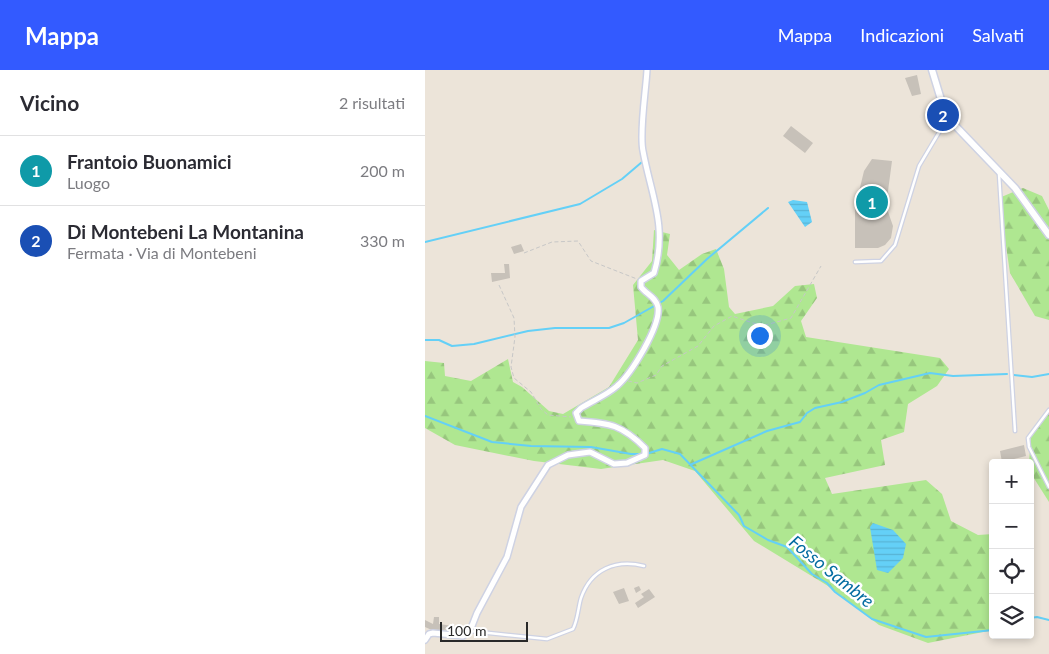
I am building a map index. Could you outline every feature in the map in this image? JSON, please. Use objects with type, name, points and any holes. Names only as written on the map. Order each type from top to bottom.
[{"type":"street","points":[[425,640],[429,634],[463,636],[470,631],[477,613],[507,557],[521,507],[548,465],[568,455],[590,452],[614,464],[627,463],[645,455],[645,448],[629,432],[605,423],[579,421],[576,418],[576,413],[618,385],[643,352],[656,319],[658,308],[654,298],[641,287],[641,281],[654,273],[660,232],[654,193],[642,150],[647,70]]},
{"type":"street","points":[[932,70],[948,118],[1015,188],[1049,235]]},
{"type":"lane","points":[[855,262],[881,261],[895,245],[919,166],[948,118]]},
{"type":"lane","points":[[999,170],[1015,431]]},
{"type":"lane","points":[[1049,410],[1028,438],[1029,447],[1049,487]]},
{"type":"lane","points":[[470,631],[539,639],[556,637],[573,629],[581,598],[589,582],[597,572],[615,563],[631,563],[644,566]]},
{"type":"path","points":[[524,253],[552,242],[578,241],[591,260],[641,281]]},
{"type":"path","points":[[623,379],[637,383],[656,375],[662,366],[698,346],[714,326],[732,316],[762,326],[791,318],[821,266]]},
{"type":"path","points":[[499,286],[514,318],[515,337],[511,367],[514,378],[531,392],[541,409],[548,415],[576,418]]},
{"type":"green space","points":[[1023,188],[1042,196],[1049,210],[1049,320],[1035,316],[1010,273],[999,198]]},
{"type":"green space","points":[[654,230],[670,234],[667,255],[679,270],[702,254],[716,249],[724,269],[729,307],[735,314],[773,306],[795,286],[814,284],[817,298],[801,321],[806,337],[940,358],[949,369],[937,386],[908,404],[904,432],[881,440],[885,465],[825,478],[832,494],[926,480],[942,494],[951,521],[978,535],[989,534],[989,631],[928,643],[879,625],[828,586],[754,541],[695,471],[663,460],[601,469],[534,461],[455,445],[425,428],[425,361],[444,363],[445,376],[471,381],[508,359],[513,382],[522,387],[549,411],[563,414],[609,387],[638,340],[633,285],[652,261]]},
{"type":"green space","points":[[1049,408],[1049,502],[1034,478],[1034,459],[1029,459],[1031,434]]},
{"type":"water","points":[[793,200],[807,202],[812,222],[805,227],[788,202]]},
{"type":"water","points":[[873,523],[893,530],[906,544],[903,558],[888,573],[877,570],[870,527]]},
{"type":"building","points":[[917,75],[921,94],[912,96],[905,78]]},
{"type":"building","points":[[791,126],[813,143],[805,153],[783,136]]},
{"type":"building","points":[[872,159],[892,161],[886,206],[893,226],[891,238],[885,245],[878,248],[855,248],[855,208],[864,171]]},
{"type":"building","points":[[521,244],[524,251],[514,254],[511,247]]},
{"type":"building","points":[[504,264],[509,264],[510,278],[492,282],[491,273],[505,273]]},
{"type":"building","points":[[1024,445],[1026,456],[1014,459],[1001,459],[1000,451]]},
{"type":"building","points":[[639,586],[641,590],[636,593],[634,588]]},
{"type":"building","points":[[624,588],[629,601],[619,604],[613,592]]},
{"type":"building","points":[[649,589],[655,597],[638,608],[635,603],[644,597],[641,594]]},
{"type":"building","points":[[434,617],[439,617],[439,624],[453,626],[452,629],[434,631],[425,627],[425,620],[433,624]]},
{"type":"waterway","points":[[425,242],[580,204],[622,179],[642,162]]},
{"type":"waterway","points":[[425,340],[439,340],[452,346],[474,344],[528,331],[555,328],[609,328],[624,323],[663,301],[707,259],[768,208]]},
{"type":"waterway","points":[[692,464],[767,431],[800,422],[807,413],[815,408],[842,402],[879,385],[930,373],[953,376],[1007,374]]},
{"type":"waterway","points":[[1014,375],[1032,377],[1049,374]]},
{"type":"waterway","name":"Fosso Sambre","points":[[425,416],[492,442],[531,446],[591,447],[642,454]]},
{"type":"waterway","name":"Fosso Sambre","points":[[646,454],[662,449],[680,454],[739,515],[744,526],[768,540],[787,547],[812,574],[827,583],[835,592],[872,619],[926,637],[989,630]]},
{"type":"waterway","name":"Fosso Sambre","points":[[1034,617],[1049,620]]},
{"type":"place","name":"Di Montebeni La Montanina","points":[[943,115]]},
{"type":"place","name":"Frantoio Buonamici","points":[[872,202]]}]
